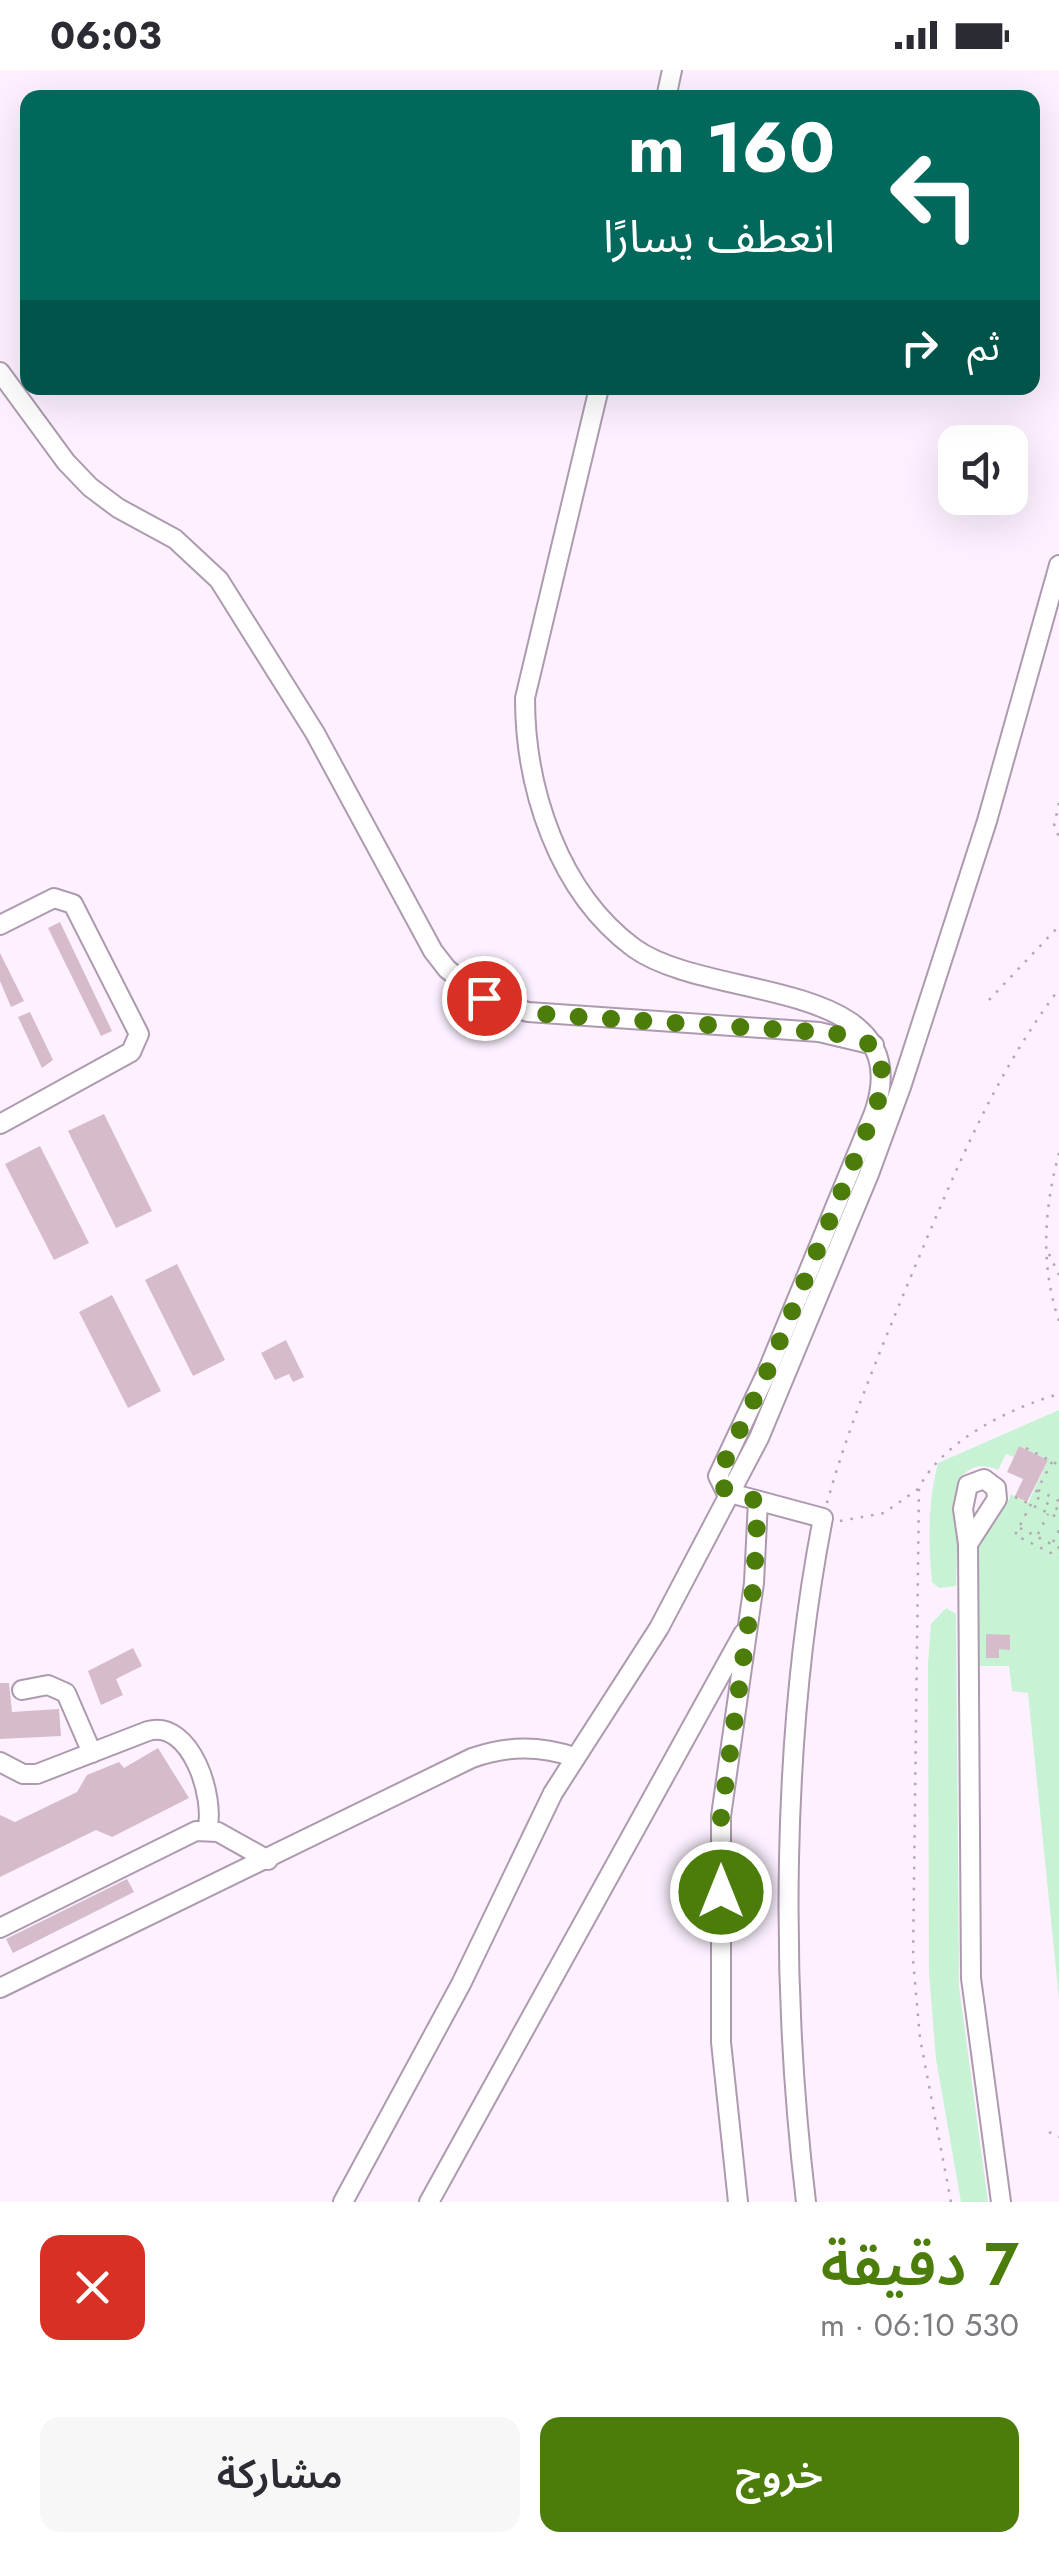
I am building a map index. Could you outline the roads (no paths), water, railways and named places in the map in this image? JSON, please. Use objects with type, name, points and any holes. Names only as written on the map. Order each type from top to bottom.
[{"type":"street","points":[[0,372],[66,462],[90,487],[118,508],[175,539],[219,580],[314,733],[433,951],[464,985],[505,1007],[528,1012],[819,1032],[876,1046]]},
{"type":"street","points":[[597,395],[525,698],[528,762],[552,839],[593,906],[634,948],[686,974],[832,1009],[864,1030],[876,1046],[883,1080],[874,1113],[767,1372],[721,1468],[720,1485],[733,1494],[823,1518],[806,1626],[793,1782],[789,1916],[793,2048],[806,2202]]},
{"type":"street","points":[[344,2202],[462,1984],[574,1756],[659,1628],[733,1494],[869,1174],[901,1086],[987,820],[1059,564]]},
{"type":"street","points":[[0,926],[54,898],[73,904],[139,1034],[131,1052],[0,1124]]},
{"type":"street","points":[[968,1544],[976,1527],[996,1505],[996,1488],[979,1479],[965,1488],[963,1521],[968,1544],[971,1978],[1001,2202]]},
{"type":"street","points":[[738,2202],[721,2042],[721,1816],[749,1623],[758,1501]]},
{"type":"street","points":[[429,2202],[749,1623]]},
{"type":"street","points":[[22,1690],[54,1686],[66,1693],[92,1753]]},
{"type":"street","points":[[0,1762],[23,1774],[37,1774],[157,1729],[174,1732],[186,1745],[208,1793],[207,1831]]},
{"type":"street","points":[[0,1988],[492,1751],[535,1748],[574,1756]]},
{"type":"street","points":[[0,1928],[185,1835],[207,1831],[228,1837],[268,1860]]}]
